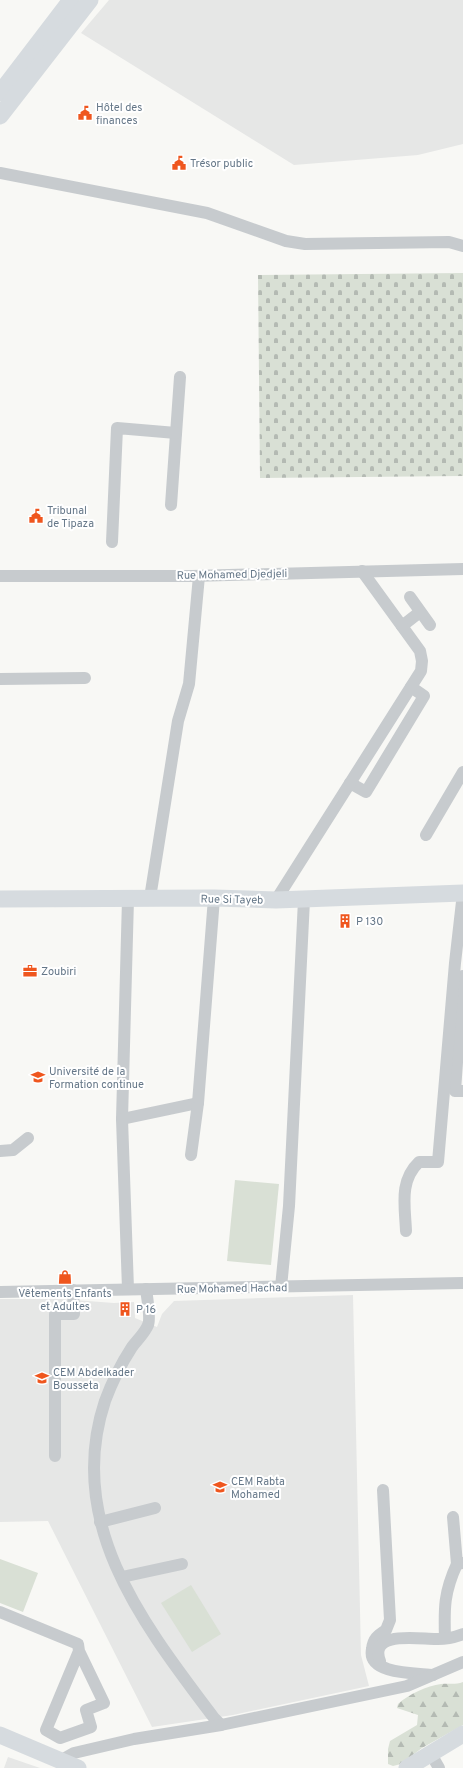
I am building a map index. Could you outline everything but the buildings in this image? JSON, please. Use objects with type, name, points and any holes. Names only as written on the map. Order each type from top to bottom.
[{"type":"main road","points":[[0,93],[71,0]]},
{"type":"main road","points":[[0,116],[90,0]]},
{"type":"main road","name":"Rue Si Tayeb","points":[[0,899],[214,898],[304,900],[463,893]]},
{"type":"main road","points":[[407,1768],[435,1761],[463,1734]]},
{"type":"main road","points":[[0,1735],[78,1768]]},
{"type":"street","points":[[0,173],[207,213],[286,241],[306,244],[449,242],[463,246]]},
{"type":"street","points":[[171,505],[180,377]]},
{"type":"street","points":[[112,542],[117,428],[176,433]]},
{"type":"street","name":"Rue Mohamed Djedjeli","points":[[0,576],[199,576],[463,569]]},
{"type":"street","points":[[276,900],[421,672],[422,656],[420,651],[362,571]]},
{"type":"street","points":[[150,898],[178,721],[189,684],[199,576]]},
{"type":"street","points":[[410,597],[430,625]]},
{"type":"street","points":[[402,626],[420,612]]},
{"type":"street","points":[[0,679],[85,678]]},
{"type":"street","points":[[350,783],[366,792],[424,696],[411,687]]},
{"type":"street","points":[[426,835],[463,772]]},
{"type":"street","points":[[406,1231],[405,1185],[411,1170],[419,1162],[438,1162],[455,963],[463,893]]},
{"type":"street","points":[[191,1155],[198,1103],[214,898]]},
{"type":"street","points":[[128,899],[122,1119],[128,1289]]},
{"type":"street","points":[[281,1287],[289,1206],[304,900]]},
{"type":"street","points":[[463,976],[455,1091],[463,1091]]},
{"type":"street","points":[[122,1119],[198,1103]]},
{"type":"street","points":[[0,1151],[13,1150],[28,1138]]},
{"type":"street","name":"Rue Mohamed Hachad","points":[[0,1292],[463,1283]]},
{"type":"street","points":[[146,1289],[149,1324],[128,1354],[114,1380],[104,1407],[97,1435],[94,1478],[100,1522],[108,1549],[144,1618],[172,1662],[214,1718],[221,1725]]},
{"type":"street","points":[[54,1456],[55,1314],[74,1314],[73,1290]]},
{"type":"street","points":[[383,1490],[390,1620],[386,1630],[378,1635],[373,1641],[371,1651],[373,1659],[385,1670],[435,1675]]},
{"type":"street","points":[[100,1522],[155,1508]]},
{"type":"street","points":[[445,1638],[444,1605],[449,1583],[460,1563],[454,1517]]},
{"type":"street","points":[[122,1578],[182,1564]]},
{"type":"street","points":[[0,1612],[78,1644],[79,1651],[104,1703],[86,1710],[92,1727],[60,1738],[46,1730],[79,1651]]},
{"type":"street","points":[[391,1670],[384,1667],[379,1659],[380,1647],[388,1640],[399,1638],[445,1638],[463,1634]]},
{"type":"street","points":[[60,1761],[74,1753],[134,1739],[221,1725],[407,1686],[463,1662]]},
{"type":"shaded area","points":[[109,0],[463,0],[463,144],[418,155],[294,165],[81,33]]},
{"type":"shaded area","name":"CEM Rabta Mohamed","points":[[353,1295],[361,1655],[369,1686],[233,1715],[152,1727],[48,1521],[0,1522],[0,1299],[61,1299],[114,1303],[134,1302],[135,1318],[157,1327],[162,1314],[174,1301]]},
{"type":"shaded area","points":[[8,1757],[40,1768],[4,1768]]},
{"type":"green space","points":[[463,273],[463,476],[260,478],[258,275]]},
{"type":"green space","points":[[235,1180],[279,1184],[271,1265],[227,1261]]},
{"type":"green space","points":[[0,1559],[38,1573],[23,1612],[0,1603]]},
{"type":"green space","points":[[191,1585],[221,1634],[192,1652],[161,1603]]},
{"type":"green space","points":[[463,1682],[463,1725],[422,1748],[401,1764],[393,1766],[388,1764],[388,1749],[390,1741],[417,1725],[418,1715],[397,1708],[398,1704],[418,1691],[441,1684],[455,1684]]},
{"type":"place","name":"Hôtel des finances","points":[[85,113]]},
{"type":"place","name":"Trésor public","points":[[179,163]]},
{"type":"place","name":"Tribunal de Tipaza","points":[[36,516]]},
{"type":"place","name":"P 130","points":[[345,921]]},
{"type":"place","name":"Zoubiri","points":[[30,971]]},
{"type":"place","name":"Université de la Formation continue","points":[[38,1077]]},
{"type":"place","name":"Vêtements Enfants et Adultes","points":[[65,1277]]},
{"type":"place","name":"P 16","points":[[125,1309]]},
{"type":"place","name":"CEM Abdelkader Bousseta","points":[[42,1378]]},
{"type":"place","name":"CEM Rabta Mohamed","points":[[220,1487]]}]
